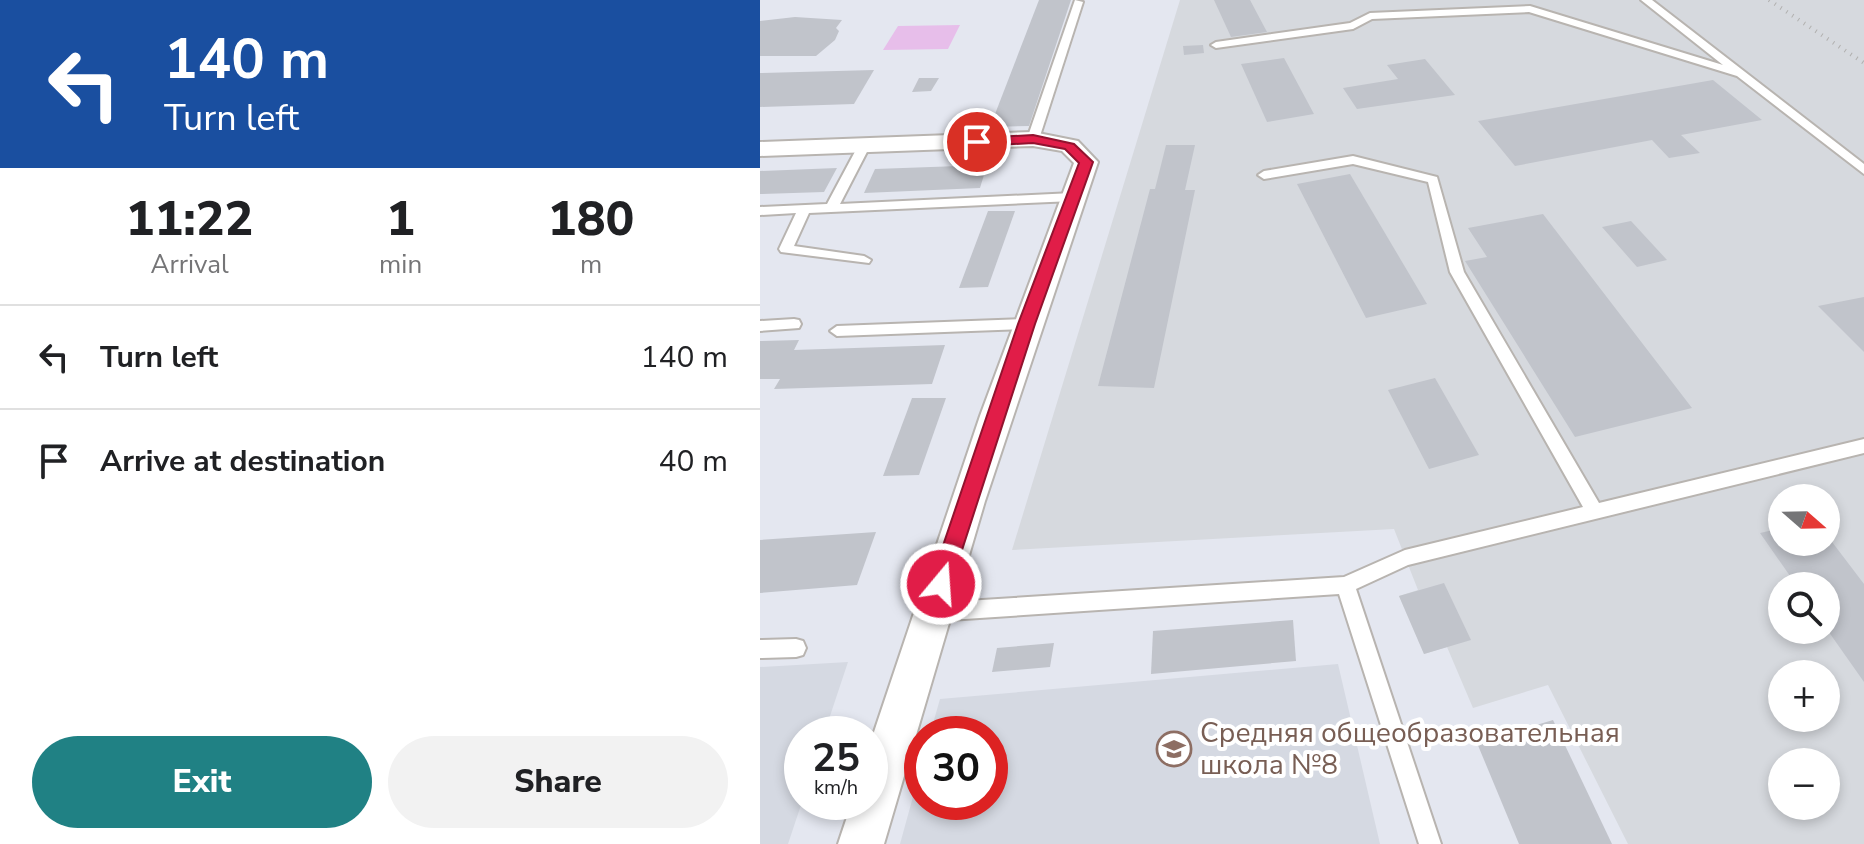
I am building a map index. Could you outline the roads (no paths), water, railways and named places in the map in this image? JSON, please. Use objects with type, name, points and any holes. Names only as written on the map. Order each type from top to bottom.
[{"type":"street","points":[[760,149],[1033,139],[1070,146],[1086,162],[1027,324],[931,613],[861,844]]},
{"type":"lane","points":[[1646,0],[1864,170]]},
{"type":"lane","points":[[1033,139],[1078,2]]},
{"type":"lane","points":[[1216,45],[1353,26],[1370,16],[1530,9],[1741,74]]},
{"type":"lane","points":[[831,209],[864,146]]},
{"type":"lane","points":[[1846,156],[1864,153]]},
{"type":"lane","points":[[1264,175],[1353,160],[1433,180],[1457,272],[1596,513]]},
{"type":"lane","points":[[760,211],[1073,197]]},
{"type":"lane","points":[[804,209],[786,249],[864,260]]},
{"type":"lane","points":[[760,326],[794,324]]},
{"type":"lane","points":[[837,331],[1027,324]]},
{"type":"lane","points":[[931,613],[1345,585],[1405,558],[1864,446]]},
{"type":"lane","points":[[1345,585],[1430,844]]},
{"type":"lane","points":[[760,649],[796,648]]},
{"type":"railway","points":[[1769,0],[1864,63]]},
{"type":"place","name":"Средняя общеобразовательная школа №8","points":[[1174,749]]}]
